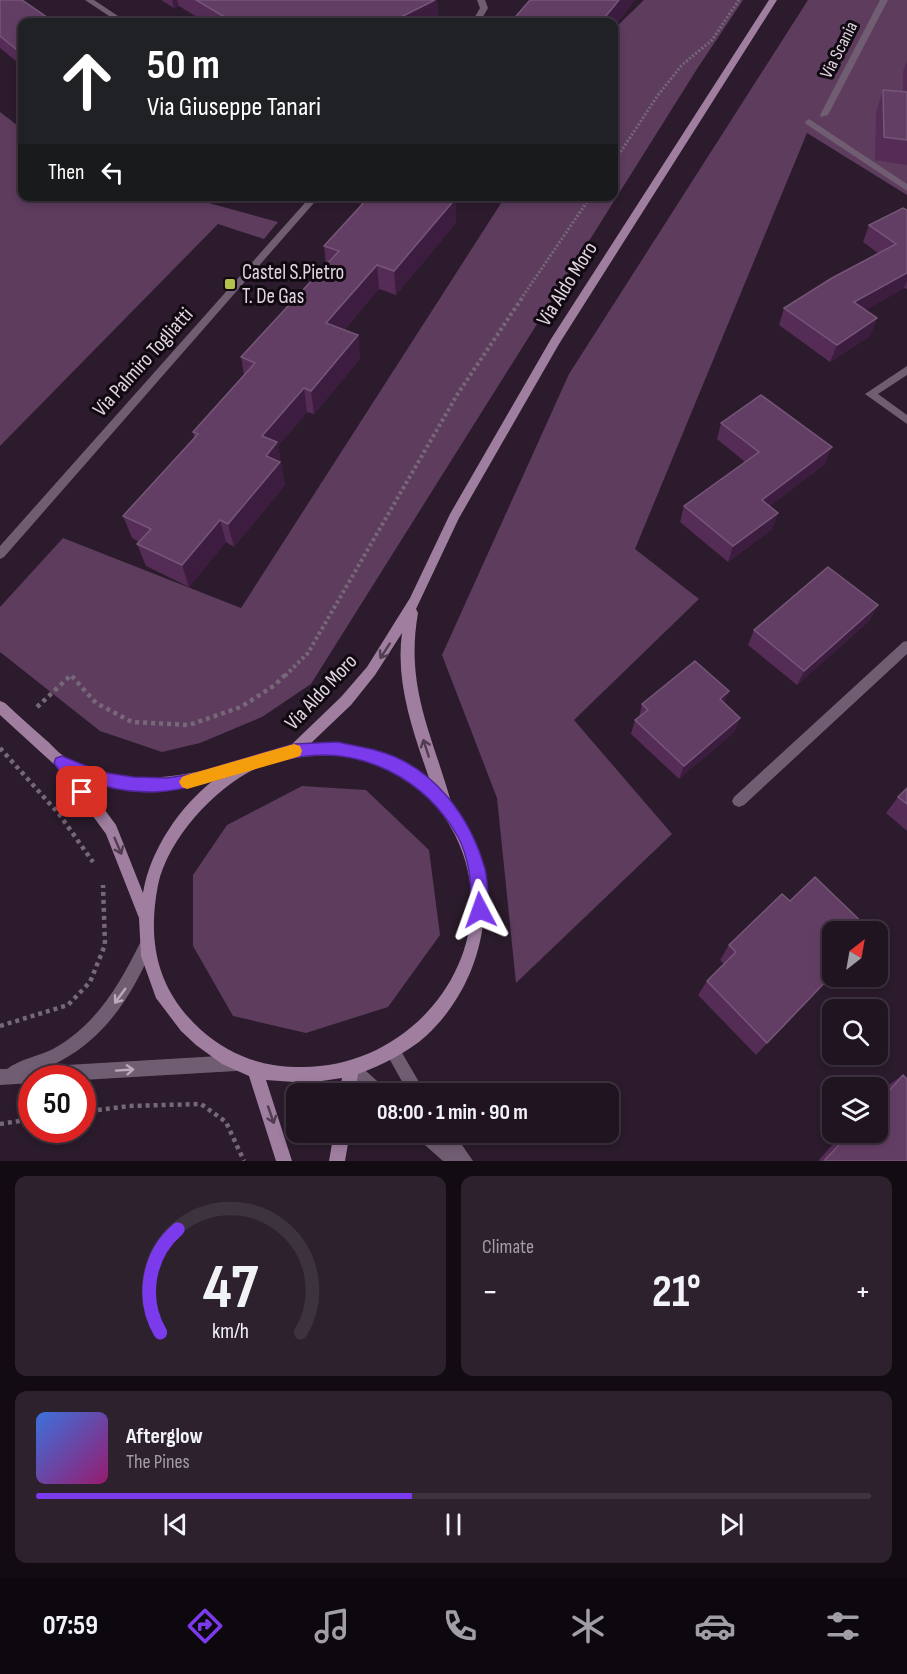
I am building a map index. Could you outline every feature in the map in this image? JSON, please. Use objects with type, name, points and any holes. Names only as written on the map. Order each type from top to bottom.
[{"type":"main road","name":"Via Aldo Moro","points":[[294,751],[346,700],[371,671],[415,601],[454,517],[555,342],[773,0]]},
{"type":"main road","name":"Via Aldo Moro","points":[[415,601],[410,621],[407,652],[412,691],[417,718],[445,804]]},
{"type":"main road","points":[[0,707],[62,763],[111,830],[145,916]]},
{"type":"main road","points":[[62,763],[100,779],[133,784],[167,785],[193,781],[294,751],[337,749],[378,757],[414,776],[445,804],[465,835],[477,871],[480,910],[473,950],[456,989],[429,1023],[393,1051],[351,1069],[303,1076],[255,1070],[236,1063],[202,1042],[175,1014],[156,981],[147,944],[145,916],[155,869],[177,826],[210,790],[251,765]]},
{"type":"main road","points":[[349,1083],[351,1069]]},
{"type":"main road","points":[[255,1070],[284,1161]]},
{"type":"main road","points":[[337,1161],[340,1143]]},
{"type":"street","points":[[89,0],[117,18]]},
{"type":"street","points":[[478,18],[484,8],[481,0]]},
{"type":"street","name":"Via Scania","points":[[824,115],[884,0]]},
{"type":"street","points":[[809,122],[907,188]]},
{"type":"street","name":"Via Palmiro Togliatti","points":[[0,554],[312,201]]},
{"type":"street","points":[[907,369],[870,394],[907,420]]},
{"type":"street","points":[[738,801],[907,646]]},
{"type":"street","points":[[2,1077],[63,1052],[96,1028],[128,984],[147,944]]},
{"type":"street","points":[[393,1051],[412,1083]]},
{"type":"street","points":[[2,1077],[236,1063]]},
{"type":"street","points":[[351,1069],[366,1083]]},
{"type":"street","points":[[435,1143],[455,1161]]},
{"type":"street","points":[[451,1143],[465,1161]]},
{"type":"path","points":[[618,156],[670,80],[682,65],[712,40],[740,0]]},
{"type":"path","points":[[16,722],[44,701],[70,675],[96,703],[132,722],[189,725],[241,706],[275,685],[308,653],[457,395],[588,201]]},
{"type":"path","points":[[0,748],[59,814],[96,867]]},
{"type":"path","points":[[0,1026],[68,1005],[90,982],[105,945],[102,876]]},
{"type":"path","points":[[96,1110],[129,1106],[201,1104],[226,1122],[244,1161]]},
{"type":"path","points":[[0,1124],[18,1121]]},
{"type":"shaded area","points":[[644,0],[743,0],[618,195],[618,25]]},
{"type":"shaded area","points":[[808,0],[907,0],[907,195],[807,133],[635,549],[699,599],[574,720],[672,834],[516,983],[497,798],[442,655],[569,374]]},
{"type":"shaded area","points":[[0,112],[18,126],[18,201],[202,201],[278,222],[264,239],[218,224],[0,446]]},
{"type":"shaded area","points":[[502,201],[614,201],[311,684],[262,717],[200,743],[162,752],[100,731],[0,652],[0,607],[63,538],[241,608]]},
{"type":"shaded area","points":[[302,786],[366,790],[429,850],[440,935],[388,1007],[306,1033],[233,1016],[193,946],[193,875],[227,825]]},
{"type":"building","points":[[0,0],[22,0],[48,18],[18,18],[18,51],[0,36]]},
{"type":"building","points":[[196,0],[435,0],[399,18],[226,18]]},
{"type":"building","points":[[530,0],[619,0],[604,18],[514,18]]},
{"type":"building","points":[[883,90],[907,92],[907,140],[884,137]]},
{"type":"building","points":[[365,201],[453,201],[394,271],[377,265],[326,323],[358,335],[311,391],[304,388],[262,436],[277,442],[266,456],[280,462],[228,524],[220,520],[182,565],[137,544],[151,529],[123,516],[198,434],[193,432],[255,363],[241,357],[339,251],[324,246]]},
{"type":"building","points":[[903,208],[907,210],[907,273],[854,302],[877,318],[837,345],[784,308],[832,278],[896,244],[869,225]]},
{"type":"building","points":[[761,395],[832,447],[762,500],[778,513],[733,546],[684,506],[759,452],[721,423]]},
{"type":"building","points":[[828,567],[878,605],[804,671],[754,630]]},
{"type":"building","points":[[695,661],[729,691],[720,699],[740,718],[684,766],[635,720],[648,710],[642,704]]},
{"type":"building","points":[[907,788],[907,804],[898,797]]},
{"type":"building","points":[[815,877],[861,921],[822,921],[822,985],[767,1043],[707,981],[736,952],[729,945],[782,894],[790,901]]},
{"type":"building","points":[[903,1075],[907,1079],[907,1161],[824,1161],[841,1143],[888,1143],[888,1092]]},
{"type":"slow traffic","points":[[187,782],[294,751]]},
{"type":"place","name":"Castel S.Pietro T. De Gas","points":[[230,284]]},
{"type":"route","points":[[82,792],[62,763],[100,779],[133,784],[167,785],[193,781],[294,751],[337,749],[378,757],[414,776],[445,804],[465,835],[477,871],[480,910]]}]
